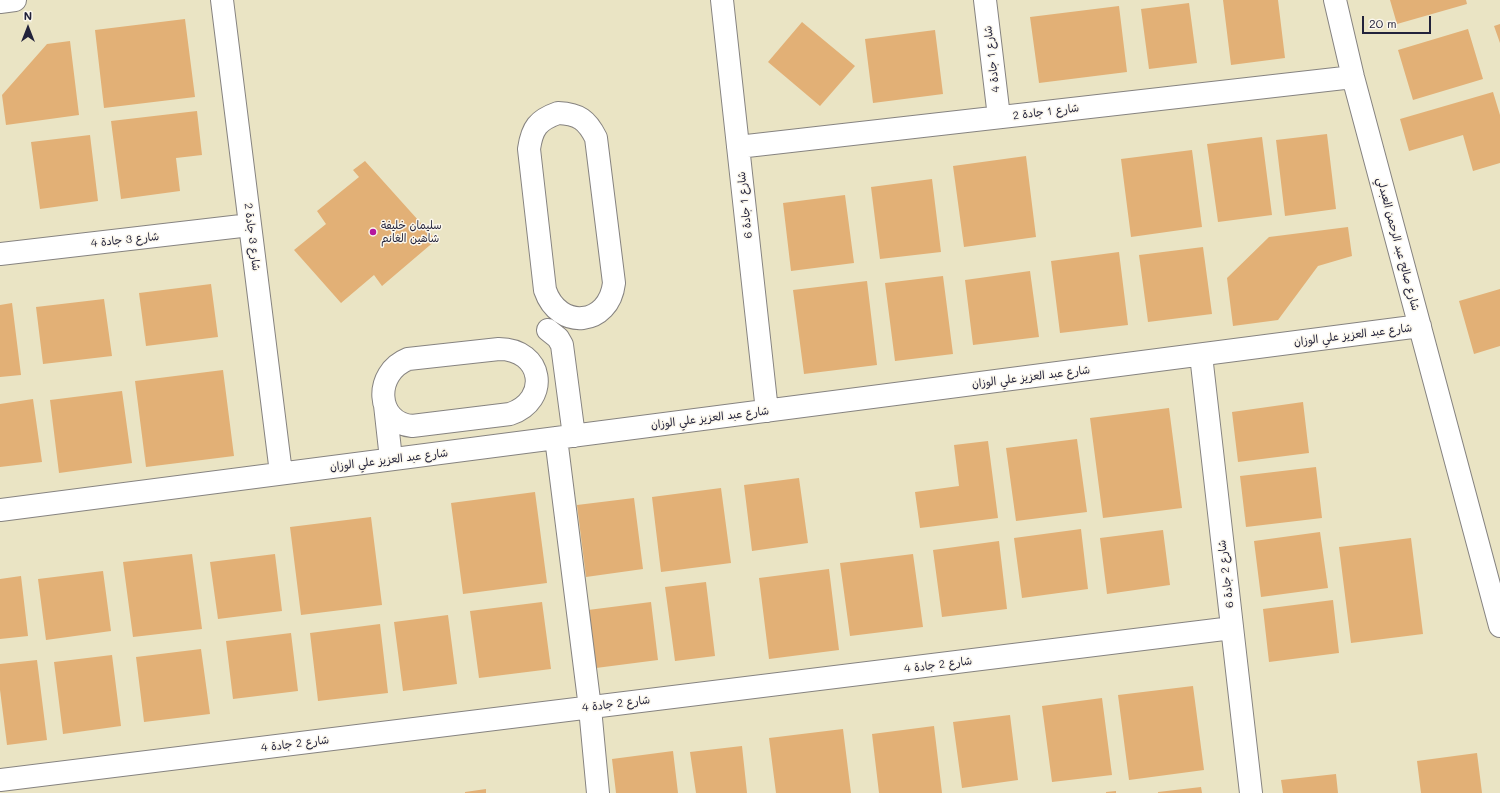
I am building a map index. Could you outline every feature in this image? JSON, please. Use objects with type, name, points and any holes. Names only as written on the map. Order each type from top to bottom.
[{"type":"street","points":[[0,2],[15,0]]},
{"type":"street","name":"شارع 3 جادة 2","points":[[222,0],[281,473]]},
{"type":"street","name":"شارع 1 جادة 6","points":[[722,0],[767,411]]},
{"type":"street","name":"شارع 1 جادة 4","points":[[985,0],[999,117]]},
{"type":"street","name":"شارع صالح عبد الرحمن العبدلي","points":[[1335,0],[1353,77],[1420,326],[1492,565],[1500,626]]},
{"type":"street","name":"شارع 1 جادة 2","points":[[738,147],[1353,77]]},
{"type":"street","points":[[558,113],[570,113],[582,118],[591,127],[596,138],[614,283],[613,294],[601,311],[592,316],[581,318],[571,317],[561,313],[548,299],[545,290],[529,149],[531,136],[537,125],[546,117],[558,113]]},
{"type":"street","name":"شارع 3 جادة 4","points":[[0,254],[250,226]]},
{"type":"street","points":[[525,357],[561,313]]},
{"type":"street","name":"شارع عبد العزيز علي الوزان","points":[[0,510],[1420,326]]},
{"type":"street","points":[[548,330],[558,338],[562,345],[565,437],[598,793]]},
{"type":"street","points":[[385,405],[390,414],[397,421],[412,426],[510,414],[520,410],[528,404],[534,395],[537,385],[536,374],[532,365],[525,357],[518,352],[508,350],[408,359],[394,367],[387,375],[383,384],[383,395],[391,459]]},
{"type":"street","name":"شارع 2 جادة 6","points":[[1201,355],[1251,793]]},
{"type":"street","name":"شارع 2 جادة 4","points":[[0,780],[1232,628]]},
{"type":"building","points":[[1223,0],[1278,0],[1285,58],[1231,65]]},
{"type":"building","points":[[1390,0],[1466,0],[1467,4],[1397,24]]},
{"type":"building","points":[[1189,3],[1197,63],[1149,69],[1141,9]]},
{"type":"building","points":[[1119,6],[1127,72],[1039,83],[1030,17]]},
{"type":"building","points":[[185,19],[195,97],[104,108],[95,30]]},
{"type":"building","points":[[802,22],[855,66],[820,106],[768,62]]},
{"type":"building","points":[[1500,24],[1500,43],[1494,26]]},
{"type":"building","points":[[1468,29],[1483,79],[1413,100],[1398,50]]},
{"type":"building","points":[[935,30],[943,94],[873,103],[865,39]]},
{"type":"building","points":[[70,41],[79,115],[6,125],[2,95],[47,44]]},
{"type":"building","points":[[1493,92],[1500,115],[1500,163],[1473,171],[1463,135],[1409,151],[1400,119]]},
{"type":"building","points":[[197,111],[202,155],[176,158],[180,191],[121,199],[111,121]]},
{"type":"building","points":[[1327,134],[1336,209],[1285,216],[1276,140]]},
{"type":"building","points":[[90,135],[98,201],[40,209],[31,142]]},
{"type":"building","points":[[1262,137],[1272,215],[1218,222],[1207,144]]},
{"type":"building","points":[[1192,150],[1202,227],[1131,237],[1121,159]]},
{"type":"building","points":[[1026,156],[1036,237],[964,247],[953,166]]},
{"type":"building","name":"سليمان خليفة شاهين الغانم","points":[[365,161],[436,240],[382,286],[374,275],[341,303],[294,250],[326,224],[317,211],[359,177],[353,170]]},
{"type":"building","points":[[932,179],[941,252],[880,259],[871,187]]},
{"type":"building","points":[[845,195],[854,263],[791,271],[783,203]]},
{"type":"building","points":[[1348,227],[1352,256],[1318,266],[1278,320],[1233,326],[1227,278],[1269,237]]},
{"type":"building","points":[[1203,247],[1212,314],[1148,322],[1139,255]]},
{"type":"building","points":[[1119,252],[1128,325],[1060,333],[1051,261]]},
{"type":"building","points":[[1030,271],[1039,337],[973,345],[965,280]]},
{"type":"building","points":[[943,276],[953,354],[895,361],[885,283]]},
{"type":"building","points":[[867,281],[877,365],[804,374],[793,290]]},
{"type":"building","points":[[211,284],[218,337],[146,346],[139,293]]},
{"type":"building","points":[[1500,289],[1500,346],[1474,354],[1459,301]]},
{"type":"building","points":[[104,299],[112,356],[43,364],[36,307]]},
{"type":"building","points":[[12,303],[21,375],[0,377],[0,305]]},
{"type":"building","points":[[223,370],[234,456],[146,467],[135,381]]},
{"type":"building","points":[[122,391],[132,463],[59,473],[50,400]]},
{"type":"building","points":[[33,399],[42,462],[0,467],[0,404]]},
{"type":"building","points":[[1303,402],[1309,453],[1238,462],[1232,412]]},
{"type":"building","points":[[1169,408],[1182,508],[1103,518],[1090,418]]},
{"type":"building","points":[[1077,439],[1087,512],[1016,521],[1006,448]]},
{"type":"building","points":[[988,441],[998,518],[920,528],[915,492],[959,486],[954,445]]},
{"type":"building","points":[[1316,467],[1322,518],[1246,527],[1240,476]]},
{"type":"building","points":[[799,478],[808,543],[752,551],[744,485]]},
{"type":"building","points":[[721,488],[731,563],[661,572],[652,497]]},
{"type":"building","points":[[535,492],[547,583],[463,594],[451,503]]},
{"type":"building","points":[[634,498],[643,569],[586,577],[577,505]]},
{"type":"building","points":[[371,517],[382,605],[301,615],[290,527]]},
{"type":"building","points":[[1081,529],[1088,589],[1022,598],[1014,538]]},
{"type":"building","points":[[1163,530],[1170,585],[1107,594],[1100,538]]},
{"type":"building","points":[[1320,532],[1328,588],[1261,597],[1254,541]]},
{"type":"building","points":[[1411,538],[1423,634],[1351,643],[1339,547]]},
{"type":"building","points":[[999,541],[1007,609],[942,617],[933,550]]},
{"type":"building","points":[[192,554],[202,629],[133,637],[123,562]]},
{"type":"building","points":[[275,554],[282,611],[218,619],[210,562]]},
{"type":"building","points":[[913,554],[923,627],[850,636],[840,563]]},
{"type":"building","points":[[829,569],[839,650],[769,659],[759,578]]},
{"type":"building","points":[[103,571],[111,631],[46,640],[38,579]]},
{"type":"building","points":[[21,576],[28,636],[0,639],[0,579]]},
{"type":"building","points":[[706,582],[715,656],[675,661],[665,587]]},
{"type":"building","points":[[1333,600],[1339,653],[1269,662],[1263,609]]},
{"type":"building","points":[[542,602],[551,669],[479,678],[470,611]]},
{"type":"building","points":[[651,602],[658,660],[596,668],[588,610]]},
{"type":"building","points":[[448,615],[457,684],[403,691],[394,622]]},
{"type":"building","points":[[380,624],[388,693],[318,701],[310,633]]},
{"type":"building","points":[[291,633],[298,691],[233,699],[226,641]]},
{"type":"building","points":[[201,649],[210,714],[144,722],[136,657]]},
{"type":"building","points":[[112,655],[121,726],[63,734],[54,662]]},
{"type":"building","points":[[37,660],[47,740],[7,745],[0,690],[0,664]]},
{"type":"building","points":[[1193,686],[1204,770],[1129,780],[1118,695]]},
{"type":"building","points":[[1102,698],[1112,775],[1052,782],[1042,706]]},
{"type":"building","points":[[1010,715],[1018,780],[962,788],[953,722]]},
{"type":"building","points":[[934,726],[942,793],[879,793],[872,734]]},
{"type":"building","points":[[843,729],[851,793],[776,793],[769,738]]},
{"type":"building","points":[[742,746],[747,793],[696,793],[690,752]]},
{"type":"building","points":[[673,751],[678,793],[616,793],[612,759]]},
{"type":"building","points":[[1477,753],[1482,793],[1421,793],[1417,761]]},
{"type":"building","points":[[1336,774],[1338,793],[1283,793],[1281,780]]},
{"type":"building","points":[[1201,787],[1202,793],[1158,793],[1158,792]]},
{"type":"building","points":[[486,789],[486,793],[465,793],[465,792]]},
{"type":"building","points":[[1116,791],[1116,793],[1106,793],[1106,792]]},
{"type":"place","name":"سليمان خليفة شاهين الغانم","points":[[373,232]]}]
